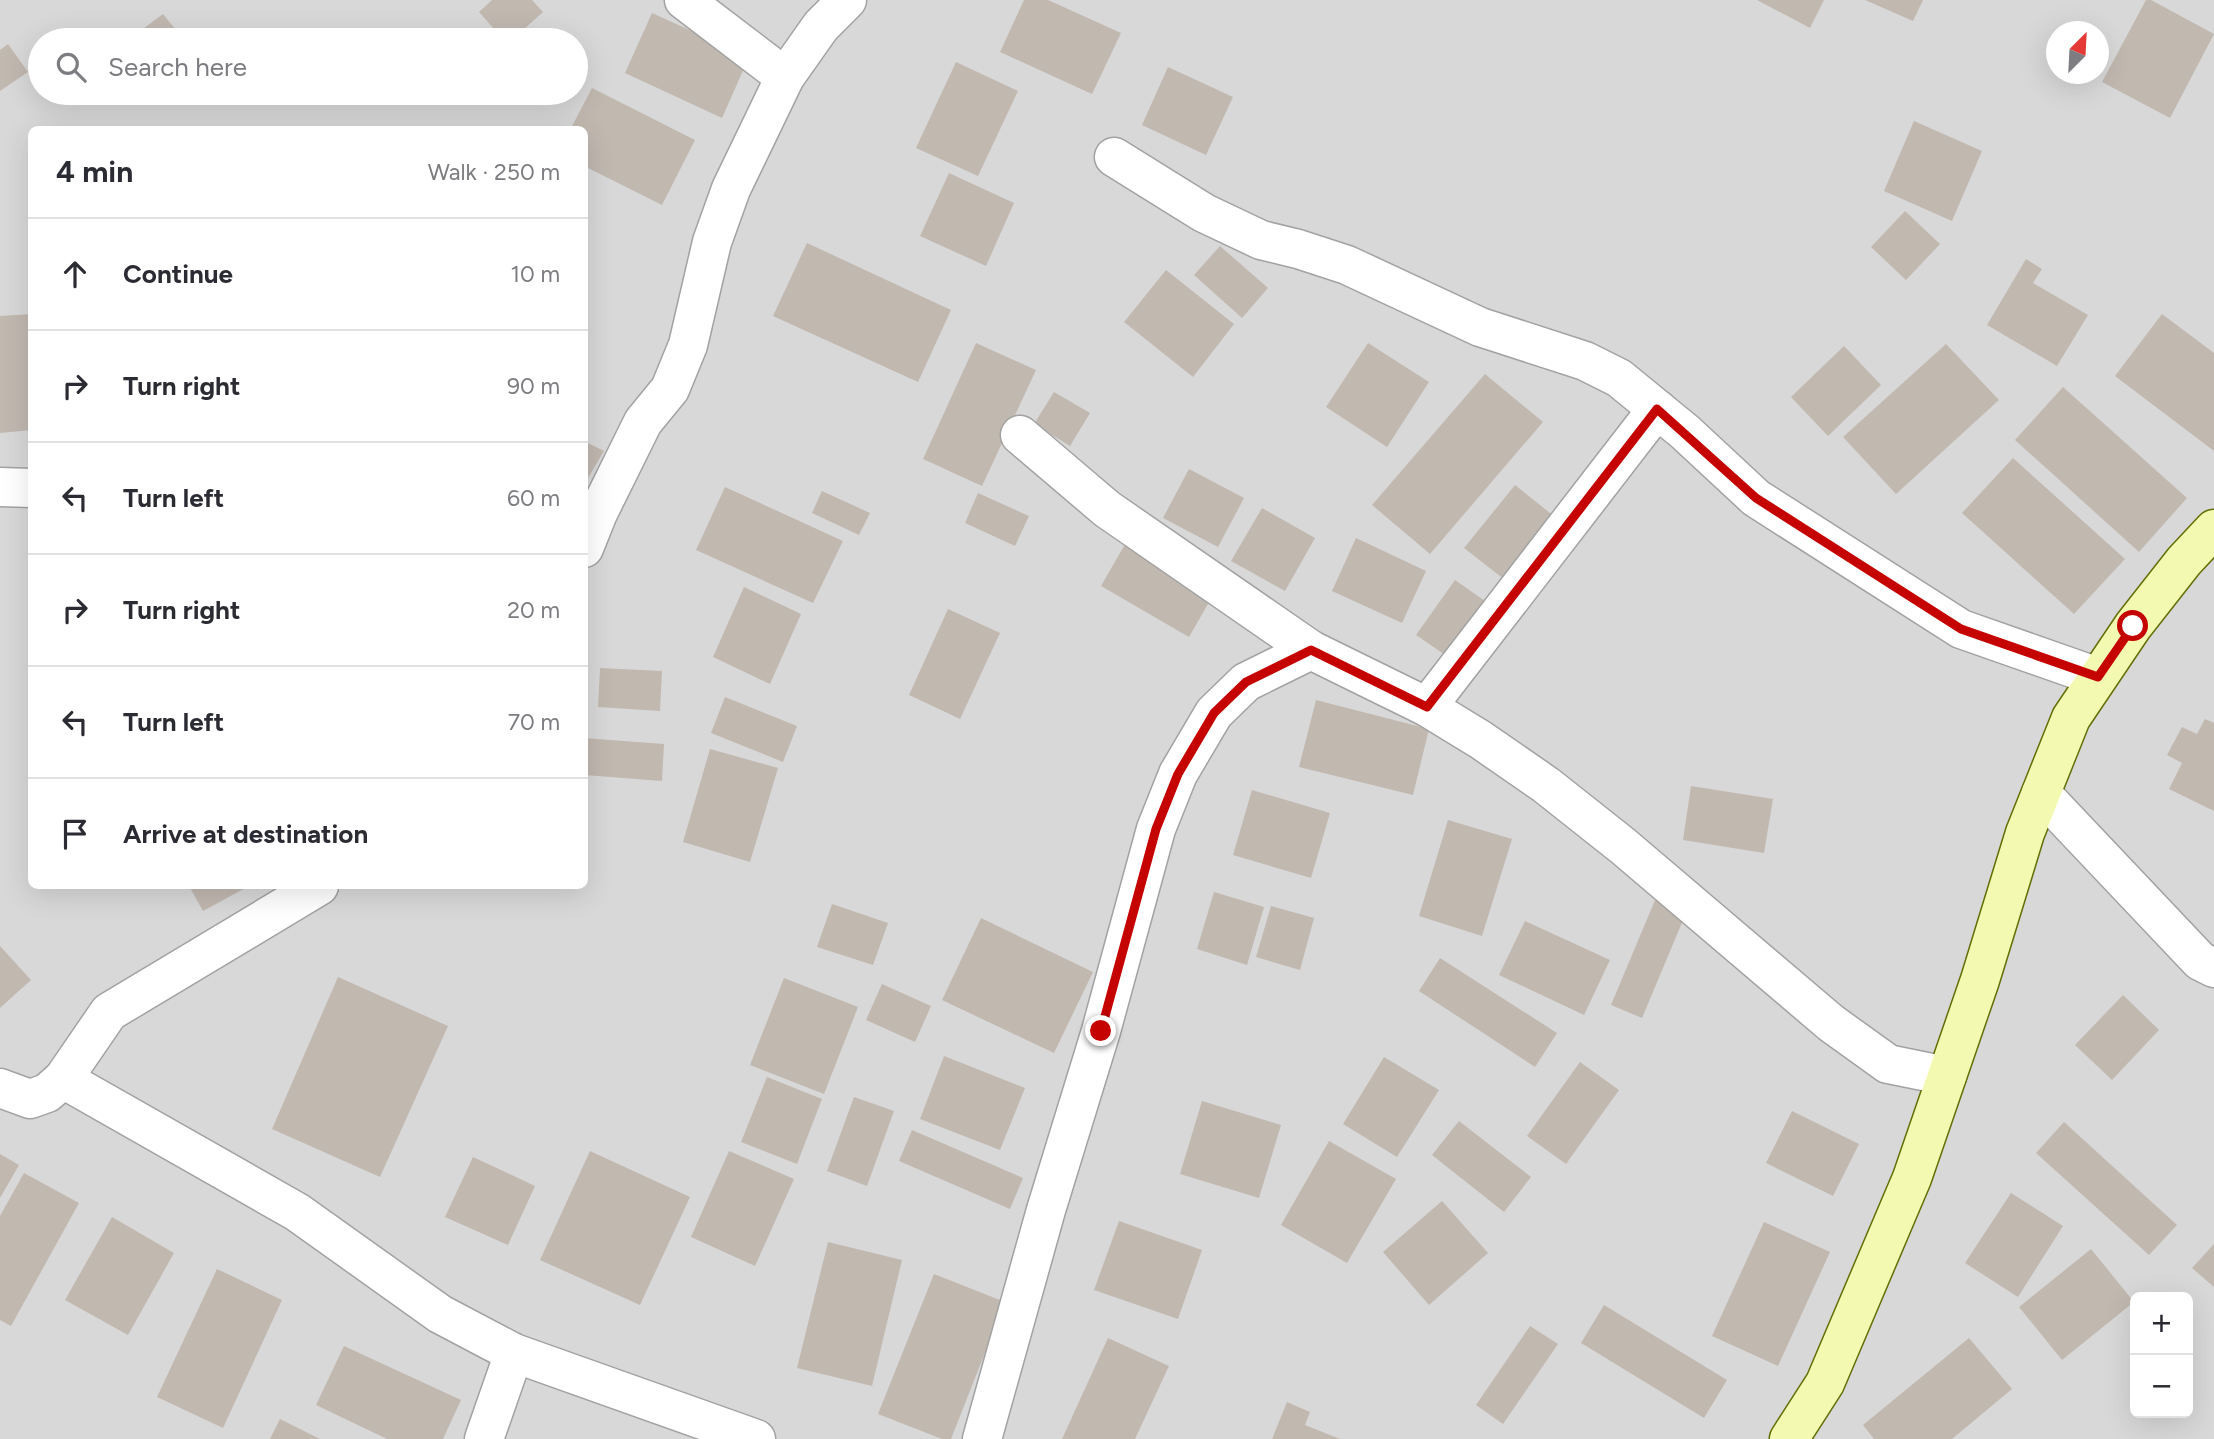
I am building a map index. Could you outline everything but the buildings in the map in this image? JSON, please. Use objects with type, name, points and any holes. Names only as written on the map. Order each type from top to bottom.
[{"type":"street","points":[[684,0],[785,77]]},
{"type":"street","points":[[588,538],[643,422],[670,389],[688,345],[712,242],[731,189],[785,77],[821,26],[847,0]]},
{"type":"street","points":[[1114,157],[1204,213],[1261,240],[1347,265],[1480,327],[1585,361],[1619,378],[1756,498],[1961,629],[2098,677]]},
{"type":"street","points":[[1427,707],[1657,409]]},
{"type":"street","points":[[1020,435],[1107,509],[1311,650],[1427,707],[1546,785],[1623,846],[1831,1023],[1888,1064],[1947,1076]]},
{"type":"street","points":[[0,487],[28,488]]},
{"type":"street","points":[[1789,1439],[1825,1382],[1912,1178],[1980,980],[2025,833],[2071,718],[2133,626],[2184,561],[2214,529]]},
{"type":"street","points":[[982,1439],[1045,1210],[1101,1031],[1156,829],[1178,774],[1214,713],[1246,682],[1311,650]]},
{"type":"street","points":[[2041,793],[2200,961],[2214,968]]},
{"type":"street","points":[[0,1088],[30,1099],[47,1093],[63,1079],[109,1012],[313,889]]},
{"type":"street","points":[[63,1079],[297,1212],[440,1314],[514,1353],[756,1439]]},
{"type":"street","points":[[484,1439],[514,1353]]},
{"type":"shaded area","points":[[0,0],[2214,0],[2214,1439],[0,1439]]},
{"type":"route","points":[[1101,1031],[1156,829],[1178,774],[1214,713],[1246,682],[1311,650],[1427,707],[1657,409],[1756,498],[1961,629],[2098,677],[2133,626]]}]
